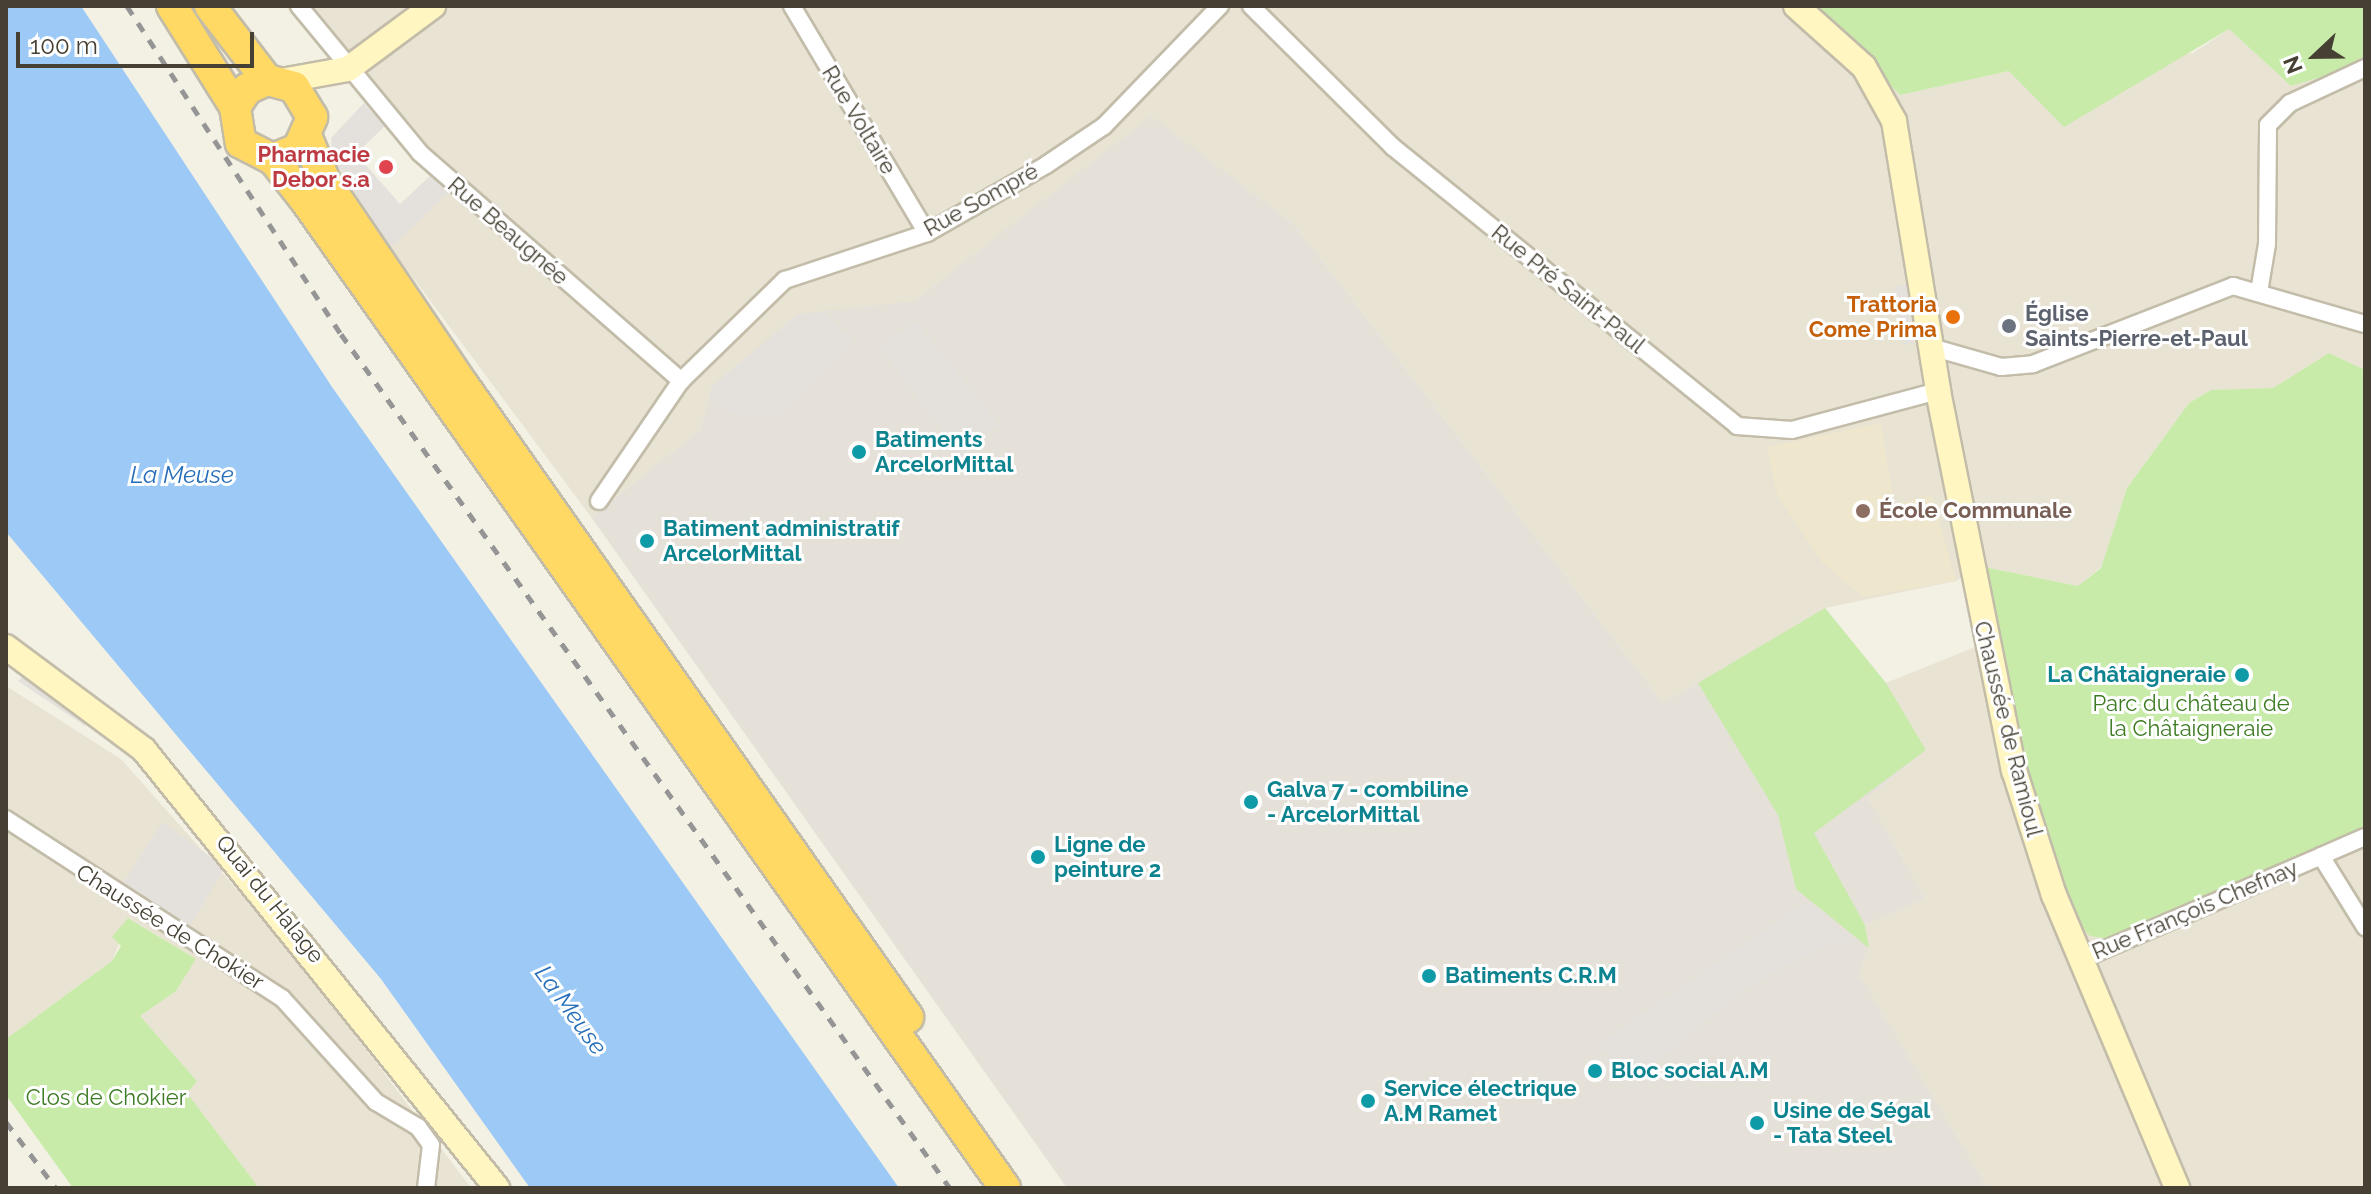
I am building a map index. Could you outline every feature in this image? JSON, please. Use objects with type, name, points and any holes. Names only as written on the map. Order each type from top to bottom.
[{"type":"highway","points":[[172,6],[235,107],[241,143],[273,159],[1005,1188]]},
{"type":"highway","points":[[210,6],[274,81],[304,97],[309,128],[325,181],[464,386],[1029,1188]]},
{"type":"highway","points":[[235,107],[247,89],[274,81]]},
{"type":"highway","points":[[273,159],[309,128]]},
{"type":"main road","points":[[309,128],[341,72],[433,6]]},
{"type":"main road","name":"Chaussée de Ramioul","points":[[1796,6],[1864,67],[1889,104],[1938,391],[2007,745],[2080,960],[2177,1188]]},
{"type":"main road","points":[[274,81],[341,72]]},
{"type":"main road","name":"Quai du Halage","points":[[6,647],[144,750],[497,1188]]},
{"type":"street","name":"Rue Beaugnée","points":[[299,6],[341,72],[420,153],[681,381]]},
{"type":"street","name":"Rue Voltaire","points":[[792,6],[927,233]]},
{"type":"street","name":"Rue Sompré","points":[[599,501],[681,381],[785,280],[927,233],[1104,126],[1220,6]]},
{"type":"street","name":"Rue Pré Saint-Paul","points":[[1251,6],[1393,147],[1737,426],[1792,430],[1938,391]]},
{"type":"street","points":[[2259,292],[2267,244],[2268,125],[2290,103],[2365,68]]},
{"type":"street","points":[[1931,347],[2001,367],[2033,364],[2210,290],[2259,292],[2365,324]]},
{"type":"street","name":"Chaussée de Chokier","points":[[6,819],[282,998],[376,1102],[418,1127],[431,1145],[426,1188]]},
{"type":"street","points":[[2321,856],[2365,837]]},
{"type":"street","name":"Rue François Chefnay","points":[[2080,960],[2321,856],[2365,927]]},
{"type":"shaded area","points":[[285,6],[1814,6],[1900,95],[2009,71],[2193,53],[2229,29],[2291,86],[2365,64],[2365,370],[2329,353],[2273,388],[2211,390],[2189,403],[2127,488],[2102,566],[2078,586],[1979,566],[1956,581],[1825,608],[1663,703],[1294,224],[1151,117],[914,301],[888,305],[712,386],[700,430],[591,517],[391,248],[449,191]]},
{"type":"shaded area","points":[[364,103],[385,126],[356,154],[400,204],[431,175],[450,191],[391,248],[333,159],[331,138]]},
{"type":"shaded area","points":[[1151,116],[1294,224],[1663,703],[1825,608],[1886,683],[1926,750],[1868,798],[1925,899],[1865,925],[1869,948],[1859,974],[1988,1188],[1067,1188],[591,517],[700,430],[712,386],[798,314],[914,301]]},
{"type":"shaded area","points":[[1907,285],[1914,343],[1904,345],[1894,287]]},
{"type":"shaded area","points":[[824,312],[853,342],[778,416],[733,414],[709,397],[712,386],[798,314]]},
{"type":"shaded area","points":[[915,321],[999,425],[961,456],[880,347]]},
{"type":"shaded area","name":"École Communale","points":[[1881,423],[1894,505],[1932,495],[1956,581],[1863,597],[1823,563],[1777,494],[1767,447]]},
{"type":"shaded area","points":[[1995,639],[2111,939],[2365,827],[2365,1188],[1988,1188],[1859,974],[1869,948],[1865,925],[1925,899],[1868,798],[1926,750],[1886,683]]},
{"type":"shaded area","points":[[26,674],[93,717],[85,726],[18,681]]},
{"type":"shaded area","points":[[6,686],[121,759],[293,953],[471,1188],[259,1188],[186,1092],[197,1081],[140,1016],[176,991],[196,959],[129,918],[112,961],[6,1039]]},
{"type":"shaded area","points":[[162,822],[225,867],[187,931],[119,890]]},
{"type":"shaded area","points":[[1806,902],[1859,943],[1830,944],[1752,984],[1635,1079],[1597,1045]]},
{"type":"green space","points":[[1814,6],[2365,6],[2365,64],[2291,86],[2229,29],[2064,127],[2009,71],[1900,95]]},
{"type":"green space","name":"Parc du château de la Châtaigneraie","points":[[2329,353],[2365,370],[2365,827],[2111,939],[2090,936],[2074,921],[2031,803],[1979,566],[2078,586],[2101,568],[2127,488],[2189,403],[2211,390],[2273,388]]},
{"type":"green space","points":[[1825,608],[1886,683],[1926,750],[1814,833],[1865,925],[1869,948],[1796,889],[1778,815],[1698,683]]},
{"type":"green space","name":"Clos de Chokier","points":[[128,918],[196,959],[176,991],[140,1016],[197,1081],[187,1093],[259,1188],[73,1188],[6,1095],[6,1039],[112,961],[121,946],[112,937]]},
{"type":"water","name":"La Meuse","points":[[6,6],[81,6],[332,387],[899,1188],[530,1188],[381,979],[6,532]]},
{"type":"railway","points":[[127,6],[341,334],[950,1188]]},
{"type":"railway","points":[[6,1122],[56,1188]]},
{"type":"place","name":"Pharmacie Debor s.a","points":[[386,167]]},
{"type":"place","name":"Trattoria Come Prima","points":[[1953,317]]},
{"type":"place","name":"Église Saints-Pierre-et-Paul","points":[[2009,326]]},
{"type":"place","name":"Batiments ArcelorMittal","points":[[859,452]]},
{"type":"place","name":"École Communale","points":[[1863,511]]},
{"type":"place","name":"Batiment administratif ArcelorMittal","points":[[647,541]]},
{"type":"place","name":"La Châtaigneraie","points":[[2242,675]]},
{"type":"place","name":"Galva 7 - combiline - ArcelorMittal","points":[[1251,802]]},
{"type":"place","name":"Ligne de peinture 2","points":[[1038,857]]},
{"type":"place","name":"Batiments C.R.M","points":[[1429,976]]},
{"type":"place","name":"Bloc social A.M","points":[[1595,1071]]},
{"type":"place","name":"Service électrique A.M Ramet","points":[[1368,1101]]},
{"type":"place","name":"Usine de Ségal - Tata Steel","points":[[1757,1123]]}]
